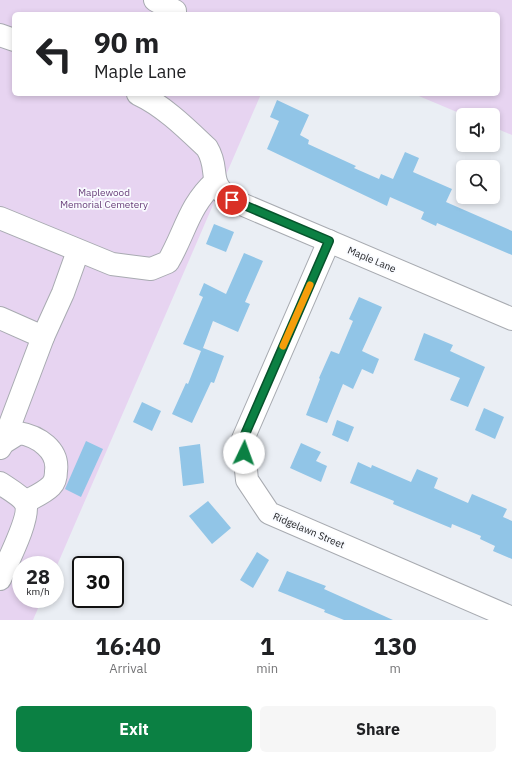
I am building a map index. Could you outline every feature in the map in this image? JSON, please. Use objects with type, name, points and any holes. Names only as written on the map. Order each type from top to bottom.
[{"type":"street","points":[[155,0],[175,12]]},
{"type":"street","points":[[0,35],[12,39]]},
{"type":"street","points":[[0,218],[112,264],[151,269],[168,262],[198,200],[216,182],[212,155],[207,148],[188,130],[145,96]]},
{"type":"street","name":"Maple Lane","points":[[216,182],[222,193],[232,200],[512,319]]},
{"type":"street","name":"Ridgelawn Street","points":[[329,241],[243,439],[247,480],[269,513],[512,618]]},
{"type":"street","points":[[1,446],[43,337],[63,293],[78,251]]},
{"type":"street","points":[[0,318],[43,337]]},
{"type":"street","points":[[1,446],[19,433],[26,434],[37,438],[54,456],[57,466],[56,478],[52,485],[44,492],[25,502]]},
{"type":"street","points":[[0,483],[25,502],[27,507],[26,515],[0,579]]},
{"type":"green space","name":"Maplewood Memorial Cemetery","points":[[0,0],[512,0],[512,135],[500,130],[500,108],[456,108],[456,112],[419,96],[500,96],[500,12],[12,12],[12,96],[260,96],[61,556],[12,556],[12,608],[38,608],[33,620],[0,620]]},
{"type":"building","points":[[277,100],[309,115],[300,135],[309,140],[308,144],[356,166],[354,168],[379,179],[381,174],[393,179],[405,152],[419,158],[413,172],[452,189],[446,202],[512,231],[512,255],[437,223],[436,226],[421,219],[424,212],[390,197],[387,206],[267,149],[279,121],[270,117]]},
{"type":"building","points":[[214,224],[234,232],[226,252],[206,244]]},
{"type":"building","points":[[244,253],[263,261],[245,302],[250,304],[238,332],[213,321],[203,348],[224,356],[214,383],[211,382],[192,423],[172,414],[186,383],[188,384],[201,351],[183,344],[203,297],[199,295],[204,283],[226,294]]},
{"type":"building","points":[[359,297],[382,307],[362,351],[379,359],[373,374],[362,369],[353,389],[343,384],[327,423],[306,415],[320,379],[319,378],[331,351],[339,354],[353,321],[349,319]]},
{"type":"building","points":[[424,333],[453,345],[450,351],[485,367],[468,407],[450,400],[460,378],[414,360]]},
{"type":"building","points":[[142,402],[161,411],[152,431],[133,422]]},
{"type":"building","points":[[484,408],[504,417],[495,439],[475,430]]},
{"type":"building","points":[[337,420],[354,427],[348,442],[332,435]]},
{"type":"building","points":[[86,441],[103,449],[81,497],[65,489]]},
{"type":"building","points":[[301,443],[321,452],[316,461],[327,466],[321,482],[290,468]]},
{"type":"building","points":[[200,444],[204,483],[183,486],[179,447]]},
{"type":"building","points":[[358,462],[371,468],[372,465],[411,482],[417,469],[438,478],[434,488],[468,503],[472,494],[507,509],[503,517],[512,521],[512,559],[493,551],[495,546],[480,539],[481,536],[452,524],[451,528],[393,504],[394,501],[350,483]]},
{"type":"building","points":[[208,501],[231,528],[212,544],[189,516]]},
{"type":"building","points":[[257,552],[269,560],[253,588],[240,580]]},
{"type":"building","points":[[287,571],[326,586],[324,589],[393,620],[344,620],[324,612],[325,610],[278,591]]},
{"type":"slow traffic","points":[[283,346],[310,285]]},
{"type":"route","points":[[232,200],[329,241],[243,439],[244,453]]}]
